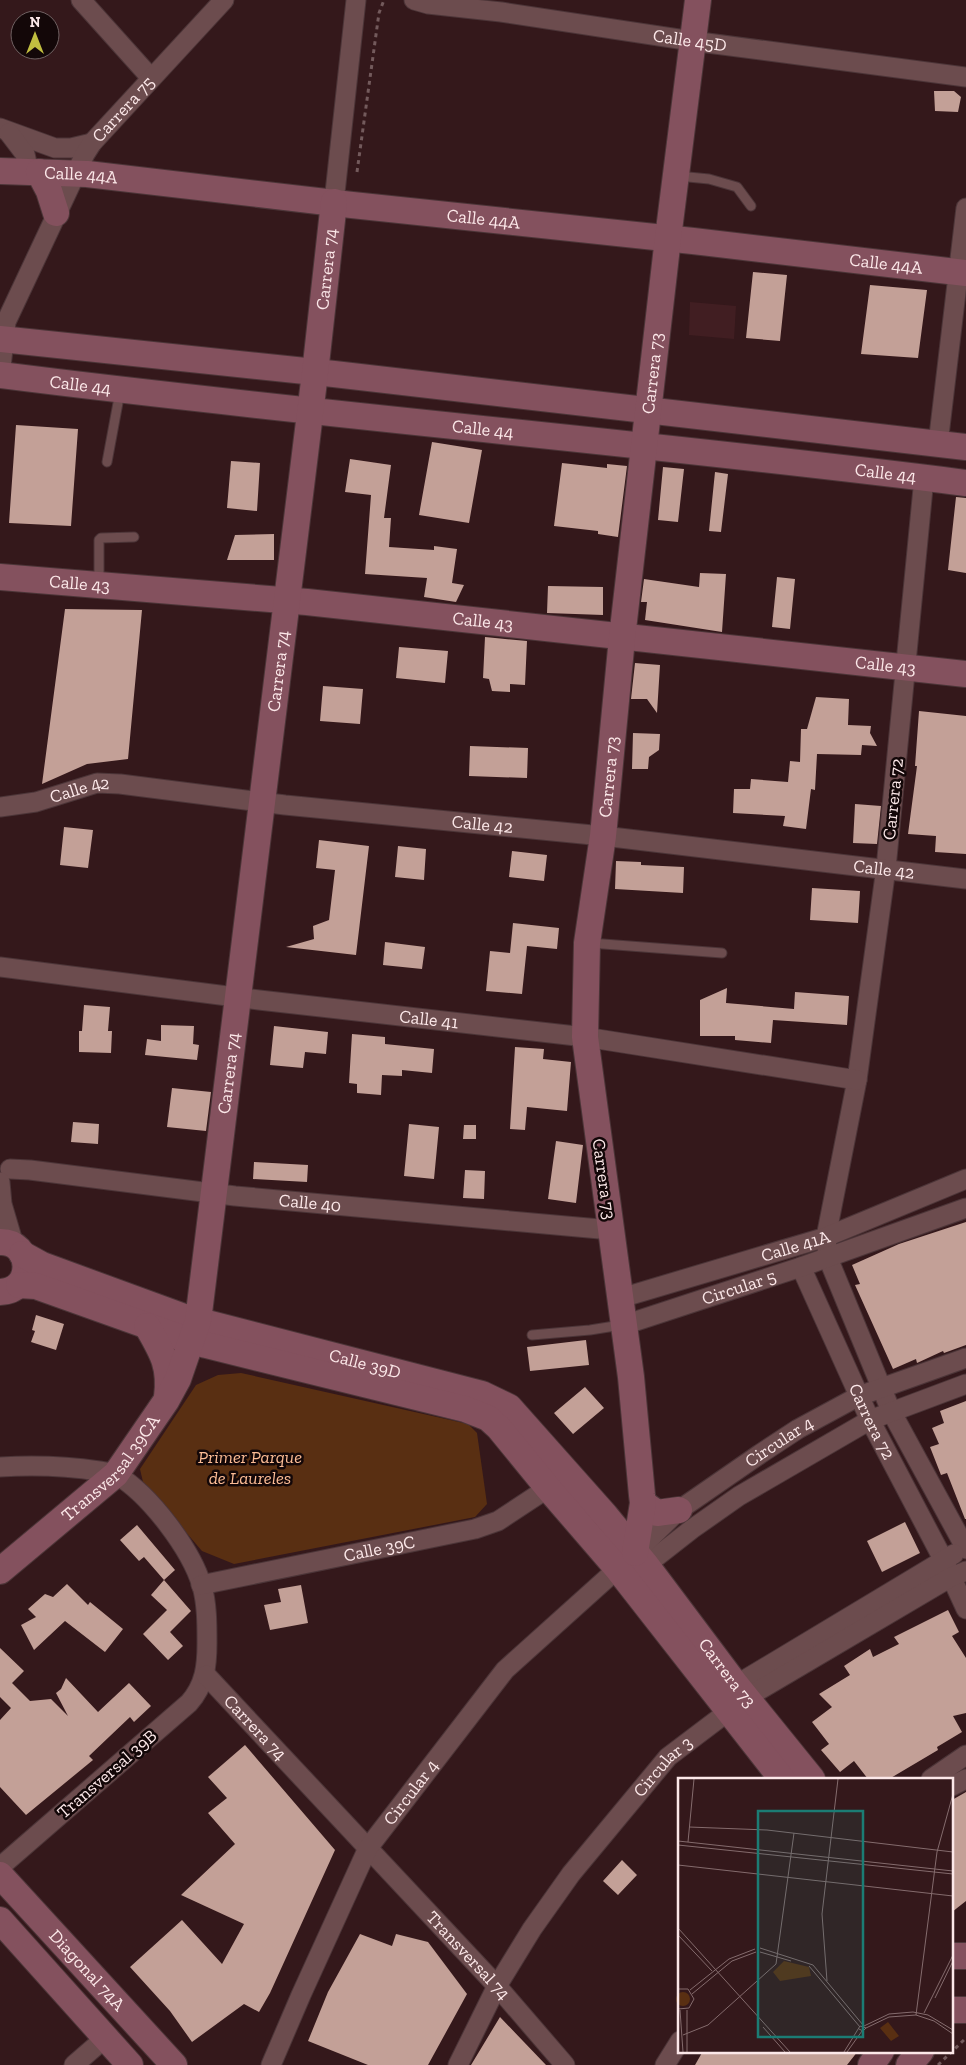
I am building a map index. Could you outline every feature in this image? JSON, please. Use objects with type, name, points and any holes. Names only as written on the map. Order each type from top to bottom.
[{"type":"street","points":[[81,0],[151,78]]},
{"type":"street","name":"Carrera 75","points":[[0,376],[2,340],[6,322],[56,213],[92,143],[224,0]]},
{"type":"street","name":"Carrera 74","points":[[195,1331],[214,1193],[310,411],[343,204],[356,0]]},
{"type":"street","name":"Calle 45D","points":[[414,0],[428,4],[501,6],[692,41],[966,77]]},
{"type":"street","name":"Carrera 73","points":[[698,0],[668,238],[622,638],[603,836],[587,943],[585,1037],[621,1298],[643,1503],[633,1562],[732,1698],[781,1778]]},
{"type":"street","points":[[5,130],[55,148],[71,148],[92,143]]},
{"type":"street","points":[[5,130],[26,154],[34,172],[49,191],[56,213]]},
{"type":"street","name":"Calle 44A","points":[[0,171],[76,173],[343,204],[668,238],[963,273]]},
{"type":"street","points":[[938,444],[963,273],[966,208]]},
{"type":"street","name":"Calle 44","points":[[2,340],[966,447]]},
{"type":"street","name":"Calle 44","points":[[0,376],[310,411],[645,445],[966,483]]},
{"type":"street","name":"Carrera 72","points":[[924,478],[886,868],[857,1080],[826,1236],[828,1258],[880,1387],[891,1411],[966,1549]]},
{"type":"street","name":"Calle 43","points":[[0,577],[287,600],[551,628],[622,638],[907,666],[966,674]]},
{"type":"street","name":"Calle 42","points":[[0,807],[36,802],[97,783],[120,784],[262,802],[603,836],[886,868],[966,879]]},
{"type":"street","name":"Calle 41","points":[[0,967],[238,997],[585,1037],[857,1080]]},
{"type":"street","name":"Calle 40","points":[[3,1173],[30,1170],[214,1193],[611,1230]]},
{"type":"street","points":[[3,1173],[1,1207],[12,1247],[26,1262],[26,1270],[9,1289]]},
{"type":"street","name":"Calle 41A","points":[[621,1298],[826,1236],[966,1179]]},
{"type":"street","name":"Circular 5","points":[[624,1325],[802,1267],[966,1208]]},
{"type":"street","name":"Carrera 72","points":[[826,1236],[802,1267],[870,1420],[943,1559],[959,1574],[966,1608]]},
{"type":"street","name":"Calle 39D","points":[[12,1247],[42,1265],[195,1331],[488,1418],[499,1428],[548,1488],[633,1562]]},
{"type":"street","name":"Calle 39D","points":[[9,1289],[36,1286],[146,1326],[195,1331],[482,1394],[509,1407],[605,1515],[633,1562]]},
{"type":"street","points":[[146,1326],[164,1355],[166,1362],[168,1385],[166,1401]]},
{"type":"street","name":"Transversal 39CA","points":[[0,1571],[116,1474],[166,1401],[178,1379],[195,1331]]},
{"type":"street","name":"Circular 4","points":[[633,1562],[644,1542],[679,1510],[798,1429],[859,1396],[880,1387],[966,1358]]},
{"type":"street","name":"Circular 4","points":[[272,2065],[301,1995],[368,1848],[505,1670],[633,1562],[692,1529],[739,1496],[870,1420],[966,1384]]},
{"type":"street","points":[[0,1467],[58,1466],[116,1474],[144,1496],[167,1523],[187,1552],[201,1585],[208,1630],[206,1675]]},
{"type":"street","name":"Calle 39C","points":[[201,1585],[475,1529],[498,1521],[548,1488]]},
{"type":"street","points":[[643,1503],[657,1513],[679,1510]]},
{"type":"street","name":"Circular 3","points":[[458,2065],[497,1986],[532,1929],[571,1874],[668,1757],[732,1698],[943,1559],[966,1549]]},
{"type":"street","name":"Circular 3","points":[[732,1698],[959,1574]]},
{"type":"street","name":"Carrera 74","points":[[206,1675],[368,1848]]},
{"type":"street","name":"Transversal 39B","points":[[0,1867],[189,1702],[198,1692],[206,1675]]},
{"type":"street","name":"Carrera 73","points":[[732,1698],[811,1778]]},
{"type":"street","points":[[932,1778],[966,1755]]},
{"type":"street","points":[[954,1785],[966,1779]]},
{"type":"street","name":"Transversal 74","points":[[368,1848],[497,1986],[565,2065]]},
{"type":"street","name":"Diagonal 74A","points":[[0,1875],[174,2065]]},
{"type":"street","name":"Diagonal 74A","points":[[0,1920],[130,2065]]},
{"type":"street","points":[[74,2065],[105,2038]]},
{"type":"street","points":[[665,2065],[678,2044]]},
{"type":"street","points":[[871,2065],[880,2052]]},
{"type":"street","points":[[909,2065],[920,2052]]},
{"type":"lane","points":[[676,176],[709,179],[737,188],[751,206]]},
{"type":"lane","points":[[107,462],[120,389]]},
{"type":"lane","points":[[99,584],[99,540],[101,538],[134,537]]},
{"type":"lane","points":[[587,943],[722,953]]},
{"type":"lane","points":[[532,1335],[624,1325]]},
{"type":"path","points":[[343,204],[379,13],[384,0]]},
{"type":"path","points":[[954,2050],[966,2038]]},
{"type":"path","points":[[938,2065],[951,2052]]},
{"type":"shaded area","points":[[690,302],[736,306],[734,339],[689,335]]},
{"type":"green space","name":"Primer Parque de Laureles","points":[[241,1373],[468,1424],[477,1433],[487,1504],[475,1517],[234,1564],[202,1551],[143,1482],[140,1469],[196,1385],[218,1375]]},
{"type":"building","points":[[934,91],[954,91],[961,97],[958,112],[935,111]]},
{"type":"building","points":[[753,272],[787,275],[780,341],[746,338]]},
{"type":"building","points":[[870,285],[927,290],[918,358],[861,354]]},
{"type":"building","points":[[16,425],[78,429],[71,526],[9,523]]},
{"type":"building","points":[[432,442],[482,450],[469,523],[419,515]]},
{"type":"building","points":[[350,459],[391,465],[384,518],[391,518],[389,547],[434,550],[434,546],[457,549],[452,583],[464,585],[456,602],[424,597],[427,578],[365,574],[371,495],[345,492]]},
{"type":"building","points":[[231,461],[260,463],[257,511],[227,508]]},
{"type":"building","points":[[562,463],[607,468],[607,464],[627,466],[618,537],[598,534],[598,531],[554,526]]},
{"type":"building","points":[[663,467],[684,469],[678,522],[658,520]]},
{"type":"building","points":[[715,472],[728,474],[721,532],[709,531]]},
{"type":"building","points":[[956,497],[966,498],[966,573],[948,570]]},
{"type":"building","points":[[274,534],[274,560],[227,560],[235,535]]},
{"type":"building","points":[[700,573],[726,574],[722,632],[645,620],[647,602],[641,602],[644,579],[699,587]]},
{"type":"building","points":[[777,577],[795,579],[790,629],[772,627]]},
{"type":"building","points":[[548,586],[603,587],[603,615],[547,613]]},
{"type":"building","points":[[65,609],[142,610],[128,759],[87,764],[42,784]]},
{"type":"building","points":[[485,637],[527,641],[525,685],[510,684],[510,692],[492,691],[489,679],[483,678]]},
{"type":"building","points":[[399,647],[448,651],[445,683],[396,678]]},
{"type":"building","points":[[635,663],[660,665],[657,713],[647,699],[631,699]]},
{"type":"building","points":[[323,686],[363,689],[360,724],[320,721]]},
{"type":"building","points":[[816,697],[849,699],[848,725],[871,726],[870,733],[877,746],[862,745],[861,755],[817,754],[815,790],[811,789],[806,829],[783,826],[785,816],[733,813],[734,789],[750,789],[751,779],[788,782],[790,761],[800,762],[801,729],[807,729]]},
{"type":"building","points":[[919,711],[966,716],[966,854],[935,852],[936,836],[908,834],[917,766],[915,766]]},
{"type":"building","points":[[633,733],[660,734],[659,750],[649,757],[648,769],[632,769]]},
{"type":"building","points":[[470,746],[528,748],[527,778],[469,776]]},
{"type":"building","points":[[855,804],[881,806],[877,844],[853,843]]},
{"type":"building","points":[[64,827],[93,830],[88,868],[60,865]]},
{"type":"building","points":[[319,840],[369,846],[356,955],[286,947],[314,939],[313,926],[329,920],[335,870],[316,868]]},
{"type":"building","points":[[398,846],[426,849],[424,880],[395,877]]},
{"type":"building","points":[[512,851],[547,855],[544,881],[509,877]]},
{"type":"building","points":[[616,861],[641,862],[641,865],[684,867],[683,893],[615,889]]},
{"type":"building","points":[[812,888],[860,891],[858,923],[810,920]]},
{"type":"building","points":[[513,923],[559,928],[557,949],[527,946],[522,994],[486,991],[490,951],[510,953]]},
{"type":"building","points":[[385,942],[425,947],[422,969],[383,965]]},
{"type":"building","points":[[727,988],[726,1003],[794,1009],[795,992],[849,996],[847,1025],[773,1020],[771,1043],[735,1040],[735,1036],[700,1036],[700,1000]]},
{"type":"building","points":[[84,1005],[110,1007],[108,1031],[112,1031],[111,1053],[79,1052],[79,1031],[82,1031]]},
{"type":"building","points":[[161,1025],[194,1026],[193,1044],[199,1045],[197,1060],[145,1055],[147,1039],[161,1041]]},
{"type":"building","points":[[274,1026],[328,1032],[326,1054],[305,1052],[303,1068],[270,1065]]},
{"type":"building","points":[[352,1034],[385,1037],[385,1044],[434,1049],[432,1073],[402,1070],[402,1076],[382,1075],[381,1095],[357,1093],[357,1084],[349,1083]]},
{"type":"building","points":[[515,1047],[544,1049],[543,1059],[571,1062],[567,1111],[527,1107],[525,1130],[510,1129]]},
{"type":"building","points":[[172,1088],[211,1092],[206,1131],[167,1127]]},
{"type":"building","points":[[73,1122],[99,1124],[98,1144],[71,1142]]},
{"type":"building","points":[[409,1124],[439,1127],[434,1179],[404,1176]]},
{"type":"building","points":[[464,1125],[476,1125],[476,1139],[463,1139]]},
{"type":"building","points":[[556,1141],[583,1145],[576,1203],[548,1199]]},
{"type":"building","points":[[254,1162],[308,1165],[307,1182],[253,1179]]},
{"type":"building","points":[[465,1170],[485,1171],[484,1199],[463,1198]]},
{"type":"building","points":[[966,1222],[966,1345],[944,1353],[943,1351],[917,1363],[916,1359],[893,1369],[855,1285],[860,1284],[852,1265],[899,1244]]},
{"type":"building","points":[[36,1315],[64,1324],[56,1350],[31,1342],[35,1331],[32,1330]]},
{"type":"building","points":[[586,1340],[589,1365],[530,1371],[527,1347]]},
{"type":"building","points":[[585,1387],[604,1408],[573,1434],[554,1413]]},
{"type":"building","points":[[966,1401],[965,1519],[947,1473],[941,1475],[930,1447],[939,1444],[932,1428],[944,1423],[940,1411]]},
{"type":"building","points":[[905,1522],[920,1553],[882,1572],[867,1541]]},
{"type":"building","points":[[137,1525],[175,1570],[164,1580],[144,1557],[139,1561],[120,1540]]},
{"type":"building","points":[[164,1580],[191,1611],[170,1632],[183,1646],[168,1660],[143,1634],[167,1610],[151,1595]]},
{"type":"building","points":[[67,1584],[88,1605],[90,1602],[123,1629],[105,1652],[65,1621],[34,1650],[21,1625],[36,1617],[28,1609],[45,1594],[53,1597]]},
{"type":"building","points":[[301,1585],[308,1623],[270,1630],[264,1605],[281,1602],[278,1589]]},
{"type":"building","points":[[948,1610],[959,1632],[952,1636],[966,1658],[966,1713],[953,1716],[962,1732],[937,1747],[938,1750],[891,1778],[867,1778],[854,1761],[840,1772],[821,1750],[829,1744],[812,1722],[832,1707],[819,1694],[850,1675],[844,1666],[870,1649],[873,1657],[899,1644],[894,1637]]},
{"type":"building","points":[[0,1648],[24,1671],[12,1683],[30,1701],[51,1699],[68,1716],[56,1693],[61,1689],[66,1678],[98,1712],[129,1683],[151,1706],[134,1722],[130,1717],[89,1756],[93,1760],[26,1815],[0,1787],[0,1720],[11,1708],[0,1697]]},
{"type":"building","points":[[245,1745],[335,1850],[270,1993],[259,2012],[244,2004],[192,2042],[170,2011],[130,1967],[182,1920],[222,1964],[244,1924],[181,1895],[235,1844],[208,1813],[227,1798],[208,1777]]},
{"type":"building","points":[[966,1792],[966,1901],[954,1910],[954,1799]]},
{"type":"building","points":[[622,1860],[637,1875],[618,1895],[603,1881]]},
{"type":"building","points":[[360,1934],[392,1946],[396,1934],[428,1942],[467,1994],[428,2065],[368,2065],[308,2041],[328,1992]]},
{"type":"building","points":[[500,2017],[546,2065],[471,2065]]},
{"type":"building","points":[[702,2052],[857,2052],[847,2065],[695,2065]]}]
